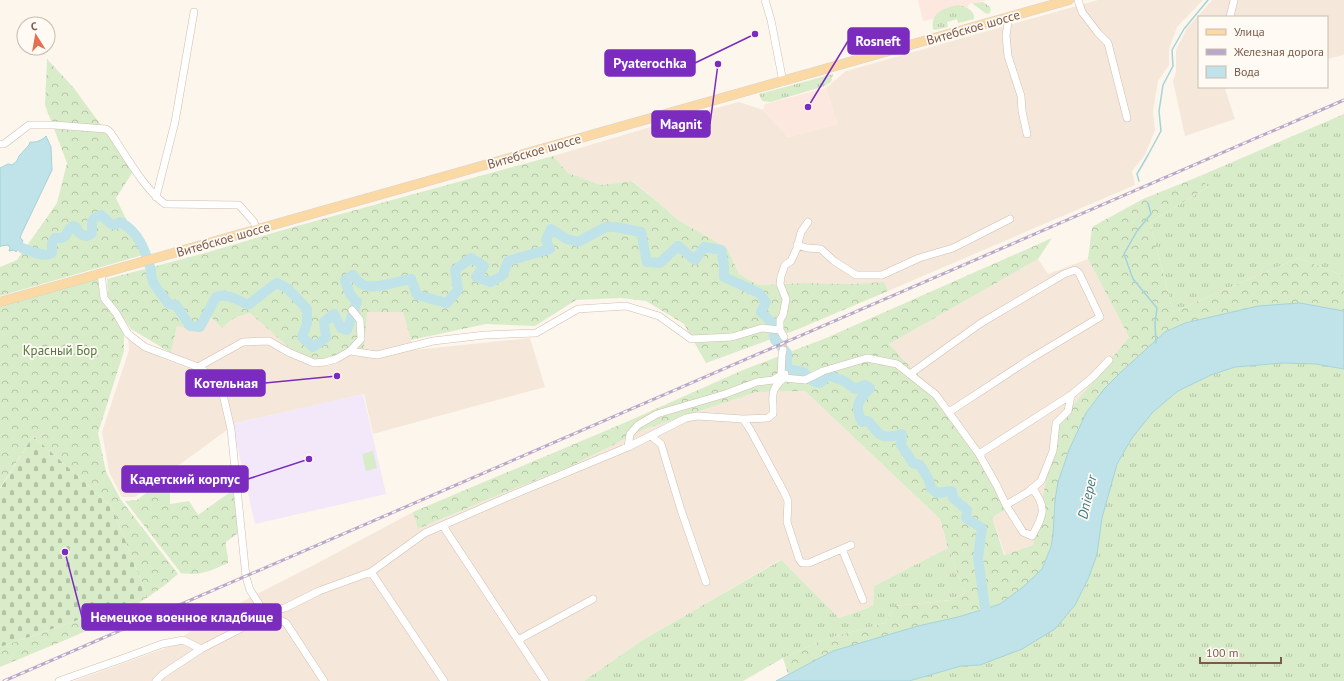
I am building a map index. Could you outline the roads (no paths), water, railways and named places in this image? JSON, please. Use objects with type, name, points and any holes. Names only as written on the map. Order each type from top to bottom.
[{"type":"main road","name":"Витебское шоссе","points":[[0,302],[1069,0]]},
{"type":"street","points":[[765,0],[771,20],[783,82]]},
{"type":"street","points":[[1078,0],[1082,12],[1098,33],[1108,43],[1127,118]]},
{"type":"street","points":[[1230,16],[1234,0]]},
{"type":"street","points":[[156,197],[175,122],[194,12]]},
{"type":"street","points":[[1009,17],[1006,35],[1008,56],[1021,96],[1022,112],[1027,134]]},
{"type":"street","points":[[0,144],[4,144],[28,125],[54,125],[106,129],[110,132],[140,177],[156,197],[165,204],[239,205],[254,222],[257,230]]},
{"type":"street","points":[[798,245],[807,248],[821,249],[834,261],[856,275],[882,275],[919,258],[953,248],[1010,220]]},
{"type":"street","points":[[784,337],[780,330],[780,320],[785,308],[786,299],[780,284],[781,276],[785,265],[791,261],[798,245],[801,232],[808,222]]},
{"type":"street","points":[[910,374],[981,323],[1064,274],[1075,270],[1079,273],[1100,317],[1030,358],[949,412]]},
{"type":"street","points":[[101,273],[104,298],[116,313],[128,334],[145,347],[198,367],[215,378],[221,386],[231,429],[246,577],[250,590],[264,612],[286,622],[324,681]]},
{"type":"street","points":[[350,351],[377,355],[433,341],[485,335],[536,333],[578,309],[626,306],[659,316],[691,339],[732,337],[762,328],[780,330]]},
{"type":"street","points":[[198,367],[243,342],[269,341],[288,352],[314,363],[336,359],[350,351],[361,339],[360,320],[352,310]]},
{"type":"street","points":[[628,447],[630,434],[638,424],[657,414],[725,394],[757,382],[773,380],[781,375],[783,350]]},
{"type":"street","points":[[784,378],[805,380],[823,371],[868,358],[898,364],[936,394],[979,454],[997,486],[1006,506],[1023,532],[1032,536],[1043,512],[1039,496],[1032,488]]},
{"type":"street","points":[[979,454],[1071,395],[1093,377],[1109,360]]},
{"type":"street","points":[[156,681],[163,674],[201,649],[240,629],[264,612],[285,608],[318,591],[371,572],[425,533],[628,447],[686,418],[697,416],[743,419],[768,418],[773,414],[772,394],[775,385],[784,378],[785,372],[782,365]]},
{"type":"street","points":[[1006,506],[1042,480],[1053,451],[1056,423],[1068,411],[1071,395]]},
{"type":"street","points":[[743,419],[784,492],[788,502],[786,522],[799,559],[802,563],[809,563],[851,545]]},
{"type":"street","points":[[651,436],[661,444],[681,510],[706,582]]},
{"type":"street","points":[[443,526],[545,681]]},
{"type":"street","points":[[842,549],[863,600]]},
{"type":"street","points":[[371,572],[444,681]]},
{"type":"street","points":[[518,640],[593,599]]},
{"type":"street","points":[[59,681],[162,644],[183,640],[201,649]]},
{"type":"water","points":[[46,136],[51,147],[52,170],[20,237],[23,241],[16,252],[14,250],[9,251],[10,248],[8,245],[0,247],[0,168],[8,164],[12,165],[17,161],[30,142],[39,141]]},
{"type":"water","name":"Dnieper","points":[[1300,303],[1344,311],[1344,369],[1316,364],[1282,363],[1235,367],[1211,375],[1178,391],[1153,412],[1132,438],[1117,464],[1102,518],[1097,554],[1089,577],[1075,605],[1055,629],[1022,649],[980,665],[961,666],[909,681],[776,681],[833,651],[1000,604],[1023,587],[1042,569],[1051,547],[1058,482],[1069,450],[1086,413],[1104,389],[1165,332],[1185,323],[1258,306]]},
{"type":"waterway","points":[[1139,181],[1137,174],[1161,131],[1159,111],[1163,85],[1173,66],[1172,50],[1184,29],[1208,0]]},
{"type":"waterway","points":[[1148,203],[1151,214],[1137,231],[1124,254],[1133,279],[1157,308],[1155,323],[1156,343]]},
{"type":"waterway","points":[[22,248],[37,254],[45,255],[52,253],[52,243],[55,238],[64,237],[73,226],[76,227],[83,235],[90,235],[92,233],[92,222],[94,218],[101,215],[111,224],[115,225],[120,222],[127,226],[137,236],[146,255],[152,278],[159,292],[169,304],[176,305],[190,326],[200,327],[216,297],[228,296],[248,305],[277,283],[288,289],[307,309],[307,324],[302,337],[313,347],[326,338],[324,322],[334,314],[341,328],[347,330],[357,302],[350,294],[345,280],[353,275],[357,280],[366,286],[385,285],[411,279],[417,295],[447,303],[458,290],[455,270],[471,258],[484,266],[476,277],[491,282],[503,275],[508,261],[550,249],[546,240],[551,229],[567,239],[578,242],[606,227],[615,227],[641,232],[647,262],[660,263],[678,246],[695,260],[704,247],[721,250],[724,265],[724,277],[759,293],[766,302],[761,312],[771,322],[775,340],[787,353],[787,369],[803,372],[813,381],[820,383],[828,375],[844,381],[855,389],[865,385],[870,388],[858,404],[858,411],[862,422],[868,421],[882,435],[890,437],[902,434],[901,445],[913,463],[920,465],[929,480],[931,488],[937,493],[952,491],[953,498],[967,510],[966,518],[982,528],[978,558],[987,622]]},
{"type":"tunnel","points":[[783,350],[784,337]]},
{"type":"railway","points":[[4,681],[1344,100]]},
{"type":"place","name":"Pyaterochka","points":[[755,34]]},
{"type":"place","name":"Magnit","points":[[718,64]]},
{"type":"place","name":"Rosneft","points":[[808,107]]},
{"type":"place","name":"Котельная","points":[[337,376]]},
{"type":"place","name":"Кадетский корпус","points":[[309,459]]},
{"type":"place","name":"Немецкое военное кладбище","points":[[65,552]]},
{"type":"park label","name":"Красный Бор","points":[[60,350]]}]
